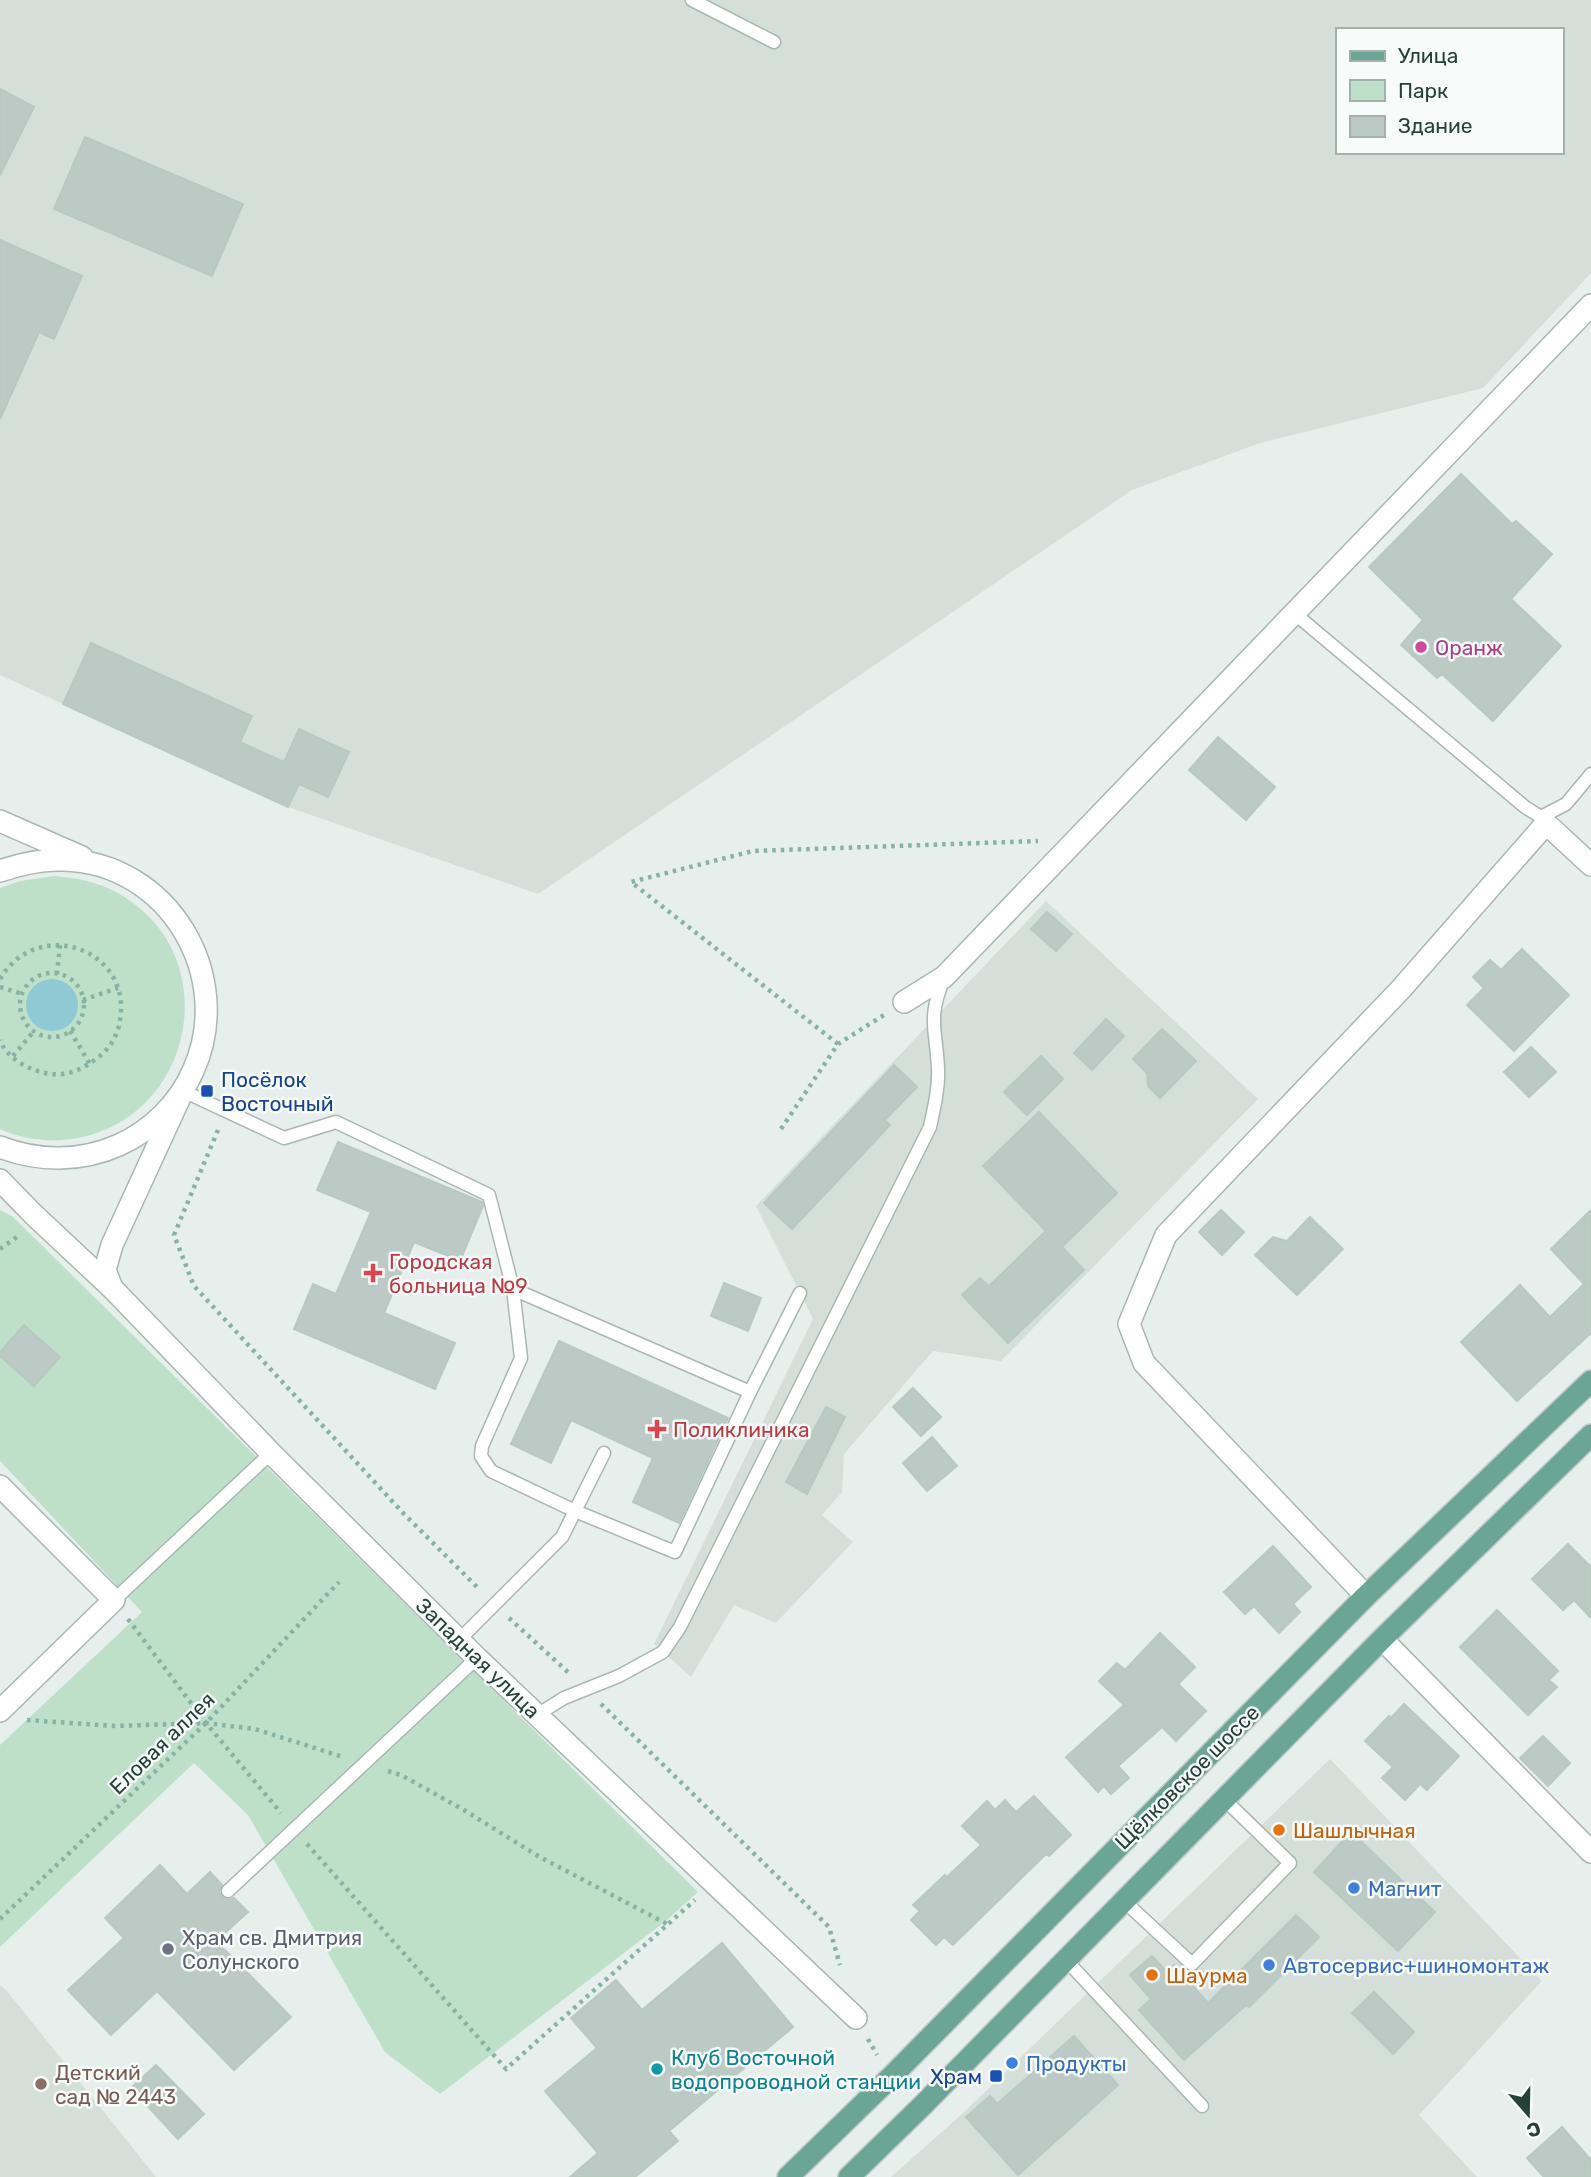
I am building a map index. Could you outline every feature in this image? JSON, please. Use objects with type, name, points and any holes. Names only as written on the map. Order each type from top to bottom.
[{"type":"main road","name":"Щёлковское шоссе","points":[[788,2177],[1366,1596],[1591,1381]]},
{"type":"main road","name":"Щёлковское шоссе","points":[[849,2177],[1382,1639],[1591,1435]]},
{"type":"street","points":[[904,1002],[944,978],[1591,305]]},
{"type":"street","points":[[0,821],[126,876],[161,901],[182,926],[197,955],[207,996],[207,1018],[198,1060],[112,1245],[105,1270],[112,1288]]},
{"type":"street","points":[[1366,1596],[1144,1363],[1129,1324],[1166,1235],[1401,989],[1543,827],[1552,829],[1591,865]]},
{"type":"street","points":[[0,871],[43,860],[64,860],[107,868]]},
{"type":"street","points":[[0,1159],[25,1155],[67,1158],[109,1149],[147,1129],[183,1091]]},
{"type":"street","points":[[0,1147],[25,1155]]},
{"type":"street","name":"Западная улица","points":[[0,1180],[112,1288],[271,1453],[477,1658],[856,2018]]},
{"type":"street","points":[[0,1486],[114,1600],[0,1711]]},
{"type":"street","points":[[1382,1639],[1591,1852]]},
{"type":"lane","points":[[692,0],[774,42]]},
{"type":"lane","points":[[1294,613],[1525,807],[1541,817],[1566,804],[1591,774]]},
{"type":"lane","points":[[537,1715],[564,1698],[619,1676],[663,1652],[681,1627],[929,1128],[936,1099],[938,1070],[932,1022],[935,1000],[944,978]]},
{"type":"lane","points":[[183,1091],[284,1138],[336,1122],[488,1195],[513,1289],[521,1358],[482,1446],[481,1456],[491,1471],[575,1511],[675,1552],[800,1293]]},
{"type":"lane","points":[[513,1289],[750,1392]]},
{"type":"lane","points":[[114,1600],[271,1453]]},
{"type":"lane","points":[[459,1640],[562,1537],[604,1453]]},
{"type":"lane","points":[[228,1891],[477,1658]]},
{"type":"lane","points":[[1124,1901],[1192,1964],[1290,1863],[1224,1799]]},
{"type":"lane","points":[[1066,1960],[1202,2106]]},
{"type":"path","points":[[838,1044],[631,882],[753,851],[1076,839]]},
{"type":"path","points":[[0,979],[7,967],[30,950],[53,944],[75,947],[87,951],[111,973],[118,988],[122,1009],[119,1030],[106,1052],[80,1071],[43,1073],[21,1064],[0,1040]]},
{"type":"path","points":[[57,974],[60,945]]},
{"type":"path","points":[[57,974],[65,976],[76,985],[83,1000],[81,1018],[70,1031],[54,1037],[44,1036],[34,1031],[22,1017],[20,1002],[22,994],[36,978],[57,974]]},
{"type":"path","points":[[0,987],[22,994]]},
{"type":"path","points":[[83,1000],[118,988]]},
{"type":"path","points":[[781,1129],[838,1044],[904,1002]]},
{"type":"path","points":[[13,1056],[34,1031]]},
{"type":"path","points":[[70,1031],[90,1064]]},
{"type":"path","points":[[226,1110],[174,1235],[194,1286],[404,1514],[829,1927],[841,1966]]},
{"type":"path","points":[[0,1249],[17,1237]]},
{"type":"path","name":"Еловая аллея","points":[[0,1919],[206,1723],[339,1582]]},
{"type":"path","points":[[114,1600],[206,1723],[294,1829],[506,2069],[714,1883]]},
{"type":"shaded area","points":[[0,0],[1591,0],[1591,273],[1483,388],[1260,443],[1132,490],[538,894],[288,807],[0,675]]},
{"type":"shaded area","points":[[1046,901],[1258,1099],[1001,1361],[933,1351],[844,1454],[842,1492],[822,1515],[853,1542],[776,1623],[734,1605],[691,1677],[654,1644],[813,1319],[756,1206]]},
{"type":"shaded area","points":[[1330,1759],[1542,1981],[1419,2115],[1477,2177],[891,2177],[961,2115]]},
{"type":"shaded area","name":"Детский сад № 2443","points":[[0,1985],[7,1991],[156,2177],[0,2177]]},
{"type":"green space","points":[[54,876],[96,884],[115,891],[133,903],[160,929],[176,960],[184,993],[183,1028],[174,1061],[156,1090],[131,1115],[99,1132],[62,1140],[24,1137],[0,1129],[0,888],[20,881]]},
{"type":"green space","points":[[0,1210],[12,1216],[698,1892],[667,1920],[440,2094],[385,2052],[248,1815],[194,1763],[0,1947],[0,1745],[142,1612],[0,1461]]},
{"type":"water","points":[[52,979],[71,986],[78,1005],[71,1024],[52,1031],[33,1024],[26,1005],[33,986]]},
{"type":"building","points":[[0,89],[34,107],[0,175]]},
{"type":"building","points":[[85,137],[243,204],[212,276],[54,209]]},
{"type":"building","points":[[0,240],[82,276],[54,339],[39,332],[0,419]]},
{"type":"building","points":[[1461,474],[1512,524],[1516,521],[1552,554],[1511,599],[1561,646],[1493,721],[1442,674],[1437,678],[1401,645],[1423,620],[1369,567]]},
{"type":"building","points":[[91,643],[252,716],[240,742],[284,762],[299,729],[349,752],[328,797],[299,784],[288,807],[63,704]]},
{"type":"building","points":[[1218,737],[1275,787],[1246,820],[1189,770]]},
{"type":"building","points":[[1047,912],[1072,934],[1056,951],[1031,929]]},
{"type":"building","points":[[1522,949],[1569,995],[1514,1051],[1467,1005],[1484,988],[1473,977],[1490,960],[1501,970]]},
{"type":"building","points":[[1106,1019],[1124,1036],[1092,1070],[1074,1053]]},
{"type":"building","points":[[1162,1029],[1196,1061],[1160,1098],[1148,1086],[1147,1073],[1133,1059]]},
{"type":"building","points":[[1531,1047],[1556,1072],[1529,1097],[1504,1072]]},
{"type":"building","points":[[1041,1056],[1063,1079],[1027,1115],[1004,1092]]},
{"type":"building","points":[[894,1065],[917,1087],[885,1120],[890,1125],[792,1229],[764,1203]]},
{"type":"building","points":[[1039,1112],[1117,1193],[1062,1247],[1084,1270],[1008,1343],[962,1295],[980,1278],[989,1286],[1046,1231],[983,1166]]},
{"type":"building","name":"Городская больница №9","points":[[338,1142],[482,1202],[483,1206],[460,1261],[414,1242],[384,1313],[455,1343],[435,1389],[294,1329],[313,1284],[336,1294],[371,1212],[317,1190]]},
{"type":"building","points":[[1221,1210],[1244,1232],[1222,1255],[1199,1232]]},
{"type":"building","points":[[1591,1210],[1591,1333],[1517,1401],[1461,1342],[1520,1285],[1550,1317],[1584,1284],[1551,1249]]},
{"type":"building","points":[[1310,1217],[1343,1249],[1297,1295],[1255,1255],[1273,1237],[1287,1241]]},
{"type":"building","points":[[724,1283],[761,1298],[748,1331],[711,1316]]},
{"type":"building","points":[[24,1325],[60,1357],[34,1386],[0,1356],[0,1352]]},
{"type":"building","name":"Поликлиника","points":[[559,1341],[728,1418],[679,1523],[633,1502],[653,1458],[571,1420],[551,1463],[511,1444]]},
{"type":"building","points":[[913,1388],[941,1417],[921,1436],[893,1407]]},
{"type":"building","points":[[826,1407],[845,1417],[807,1494],[786,1482]]},
{"type":"building","points":[[932,1437],[957,1466],[927,1491],[903,1463]]},
{"type":"building","points":[[1568,1544],[1591,1567],[1591,1618],[1574,1600],[1563,1610],[1532,1579]]},
{"type":"building","points":[[1273,1546],[1311,1587],[1293,1604],[1300,1612],[1279,1633],[1254,1606],[1245,1614],[1224,1592]]},
{"type":"building","points":[[1497,1610],[1558,1671],[1549,1680],[1557,1687],[1528,1715],[1460,1647]]},
{"type":"building","points":[[1160,1633],[1195,1667],[1178,1684],[1206,1711],[1176,1741],[1162,1727],[1118,1766],[1129,1778],[1111,1794],[1104,1786],[1098,1792],[1066,1757],[1124,1705],[1099,1681],[1117,1663],[1125,1670]]},
{"type":"building","points":[[1404,1704],[1459,1756],[1427,1790],[1420,1784],[1405,1800],[1382,1778],[1393,1767],[1365,1741]]},
{"type":"building","points":[[1543,1736],[1570,1763],[1548,1786],[1520,1758]]},
{"type":"building","points":[[1034,1796],[1071,1835],[1049,1856],[1046,1854],[953,1945],[944,1937],[936,1945],[911,1920],[920,1911],[913,1905],[981,1845],[962,1826],[987,1801],[995,1810],[1005,1800],[1016,1812]]},
{"type":"building","name":"Магнит","points":[[1351,1832],[1435,1912],[1398,1951],[1314,1872]]},
{"type":"building","name":"Храм св. Дмитрия Солунского","points":[[160,1865],[187,1894],[210,1872],[222,1885],[219,1892],[222,1897],[229,1900],[234,1898],[248,1912],[216,1941],[291,2017],[234,2070],[157,1991],[111,2035],[68,1990],[124,1938],[105,1918]]},
{"type":"building","points":[[1296,1915],[1319,1937],[1249,2007],[1246,2005],[1184,2060],[1139,2010],[1151,1999],[1130,1975],[1152,1956],[1167,1972],[1174,1965],[1208,2003]]},
{"type":"building","name":"Клуб Восточной водопроводной станции","points":[[722,1943],[793,2027],[669,2131],[678,2141],[635,2177],[570,2177],[598,2153],[545,2091],[597,2048],[571,2018],[616,1980],[642,2010]]},
{"type":"building","points":[[1374,1992],[1414,2032],[1393,2054],[1352,2013]]},
{"type":"building","points":[[1074,2036],[1118,2085],[1018,2175],[966,2117],[990,2096],[997,2104]]},
{"type":"building","points":[[156,2065],[204,2114],[178,2139],[131,2088]]},
{"type":"building","points":[[1562,2127],[1591,2160],[1591,2177],[1544,2177],[1527,2158]]},
{"type":"place","name":"Оранж","points":[[1421,647]]},
{"type":"place","name":"Посёлок Восточный","points":[[207,1091]]},
{"type":"place","name":"Городская больница №9","points":[[373,1273]]},
{"type":"place","name":"Поликлиника","points":[[657,1429]]},
{"type":"place","name":"Шашлычная","points":[[1279,1830]]},
{"type":"place","name":"Магнит","points":[[1354,1888]]},
{"type":"place","name":"Храм св. Дмитрия Солунского","points":[[168,1949]]},
{"type":"place","name":"Автосервис+шиномонтаж","points":[[1269,1965]]},
{"type":"place","name":"Шаурма","points":[[1152,1975]]},
{"type":"place","name":"Продукты","points":[[1012,2063]]},
{"type":"place","name":"Клуб Восточной водопроводной станции","points":[[657,2069]]},
{"type":"place","name":"Храм","points":[[996,2076]]},
{"type":"place","name":"Детский сад № 2443","points":[[41,2084]]}]
